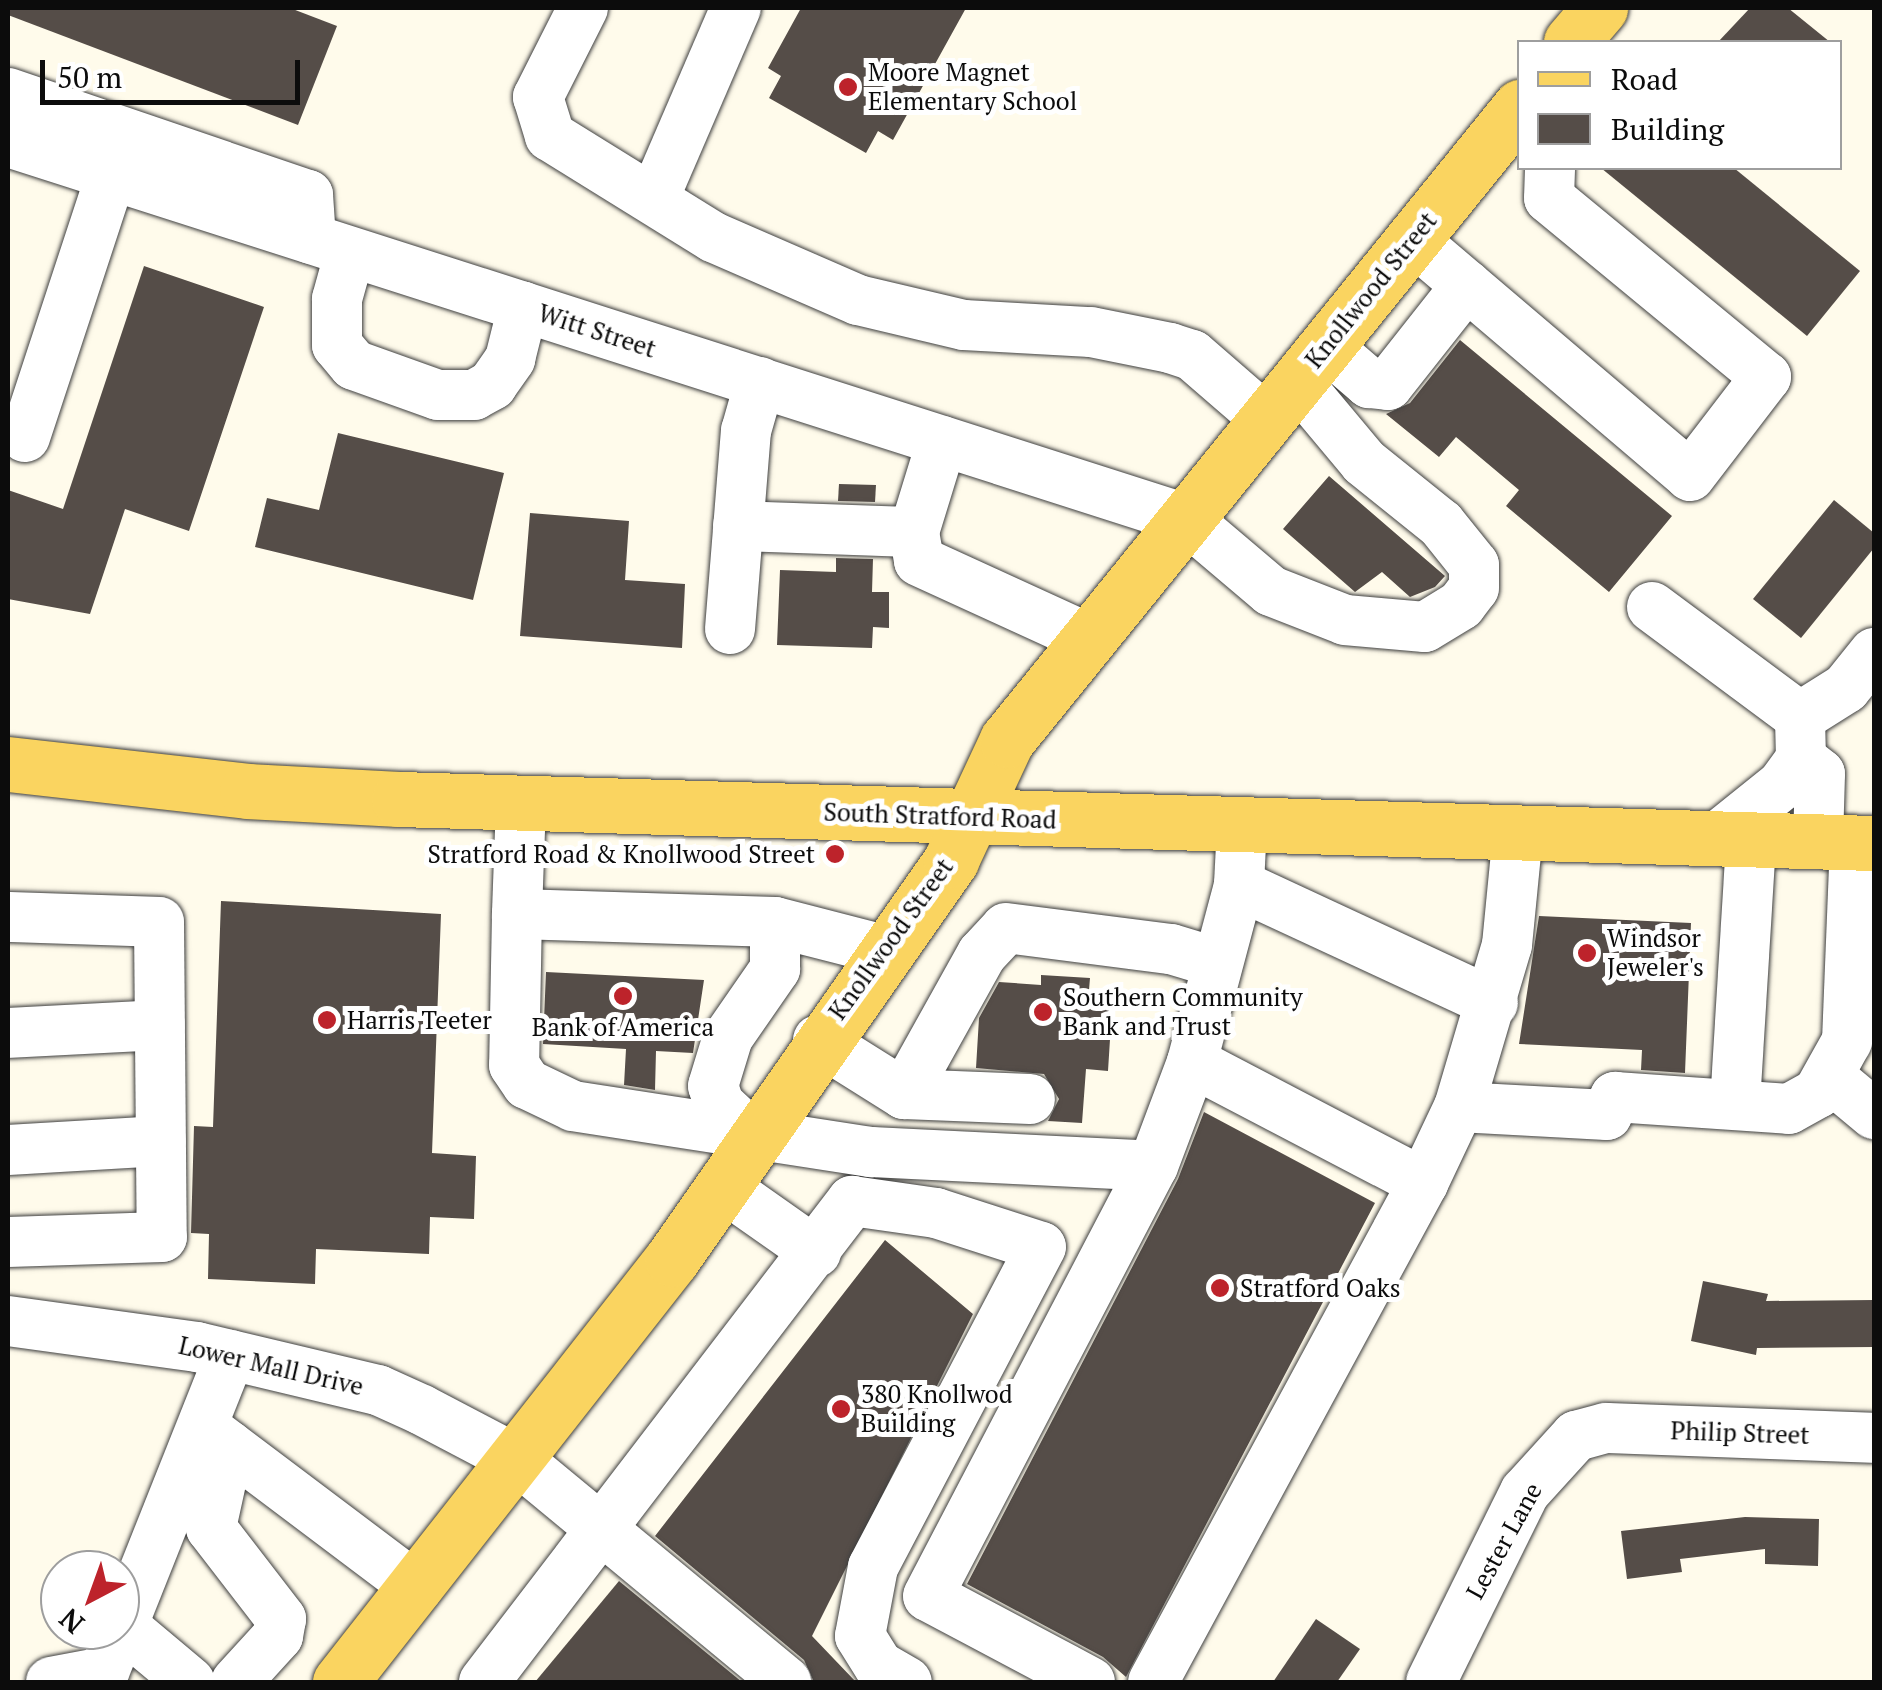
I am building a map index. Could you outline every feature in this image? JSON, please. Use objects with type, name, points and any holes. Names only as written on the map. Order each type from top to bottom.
[{"type":"main road","points":[[1573,40],[1600,8]]},
{"type":"main road","name":"Knollwood Street","points":[[340,1682],[519,1462],[722,1186],[818,1040],[951,860],[1007,740],[1412,239],[1515,121]]},
{"type":"main road","name":"South Stratford Road","points":[[8,764],[246,791],[521,803],[1849,843]]},
{"type":"street","points":[[583,8],[538,97],[550,136],[713,237],[858,300],[964,325],[1091,332],[1297,382],[1388,384],[1467,285]]},
{"type":"street","points":[[654,198],[736,8]]},
{"type":"street","points":[[8,92],[323,229],[337,298],[337,345],[354,365],[438,395],[474,395],[492,385],[510,359],[522,307]]},
{"type":"street","name":"Witt Street","points":[[8,142],[111,175],[323,229],[522,307],[1186,519]]},
{"type":"street","points":[[25,437],[111,175]]},
{"type":"street","points":[[1412,239],[1690,476],[1766,377],[1550,183]]},
{"type":"street","points":[[730,629],[746,431],[760,382]]},
{"type":"street","points":[[1186,519],[1271,592],[1345,620],[1425,627],[1461,605],[1474,588],[1474,565],[1441,524],[1364,462],[1297,382]]},
{"type":"street","points":[[942,441],[914,532],[919,562],[929,572],[1089,639]]},
{"type":"street","points":[[738,526],[914,532]]},
{"type":"street","points":[[1459,1107],[1607,1115],[1615,1097],[1802,1105],[1832,1078],[1847,1041],[1849,843],[1820,774],[1800,738],[1652,607]]},
{"type":"street","points":[[1735,1104],[1733,839],[1800,738],[1874,653]]},
{"type":"street","points":[[521,803],[514,1064],[527,1084],[573,1106],[754,1138],[870,1152],[1153,1166]]},
{"type":"street","points":[[1090,1682],[928,1596],[1153,1166],[1192,1062],[1239,885],[1242,825]]},
{"type":"street","points":[[1153,1682],[1423,1183],[1459,1107],[1493,1003],[1518,833]]},
{"type":"street","points":[[1239,885],[1493,1003]]},
{"type":"street","points":[[517,914],[775,922],[884,950]]},
{"type":"street","points":[[8,916],[159,922],[162,1237],[8,1242]]},
{"type":"street","points":[[754,1138],[718,1104],[713,1086],[728,1037],[775,969],[775,922]]},
{"type":"street","points":[[904,1094],[982,954],[1006,928],[1171,949],[1217,963]]},
{"type":"street","points":[[8,1033],[160,1025]]},
{"type":"street","points":[[818,1040],[904,1094],[1030,1098]]},
{"type":"street","points":[[1192,1062],[1423,1183]]},
{"type":"street","points":[[1832,1078],[1874,1114]]},
{"type":"street","points":[[8,1150],[161,1141]]},
{"type":"street","points":[[722,1186],[816,1252]]},
{"type":"street","points":[[484,1682],[604,1532],[852,1201],[936,1214],[1041,1247],[873,1567],[860,1636],[879,1666],[907,1682]]},
{"type":"street","name":"Lower Mall Drive","points":[[8,1322],[230,1355],[378,1390],[519,1462],[786,1682]]},
{"type":"street","points":[[230,1355],[216,1436],[211,1528],[281,1619],[278,1636],[236,1682]]},
{"type":"street","name":"Philip Street","points":[[1606,1428],[1874,1438]]},
{"type":"street","name":"Lester Lane","points":[[1431,1682],[1525,1492],[1576,1436],[1606,1428]]},
{"type":"street","points":[[216,1436],[417,1588]]},
{"type":"street","points":[[140,1590],[216,1436]]},
{"type":"street","points":[[140,1641],[190,1682]]},
{"type":"street","points":[[52,1682],[102,1677],[113,1650]]},
{"type":"building","points":[[8,8],[290,8],[337,26],[298,125],[8,15]]},
{"type":"building","name":"Moore Magnet Elementary School","points":[[801,8],[966,8],[893,140],[878,131],[866,153],[769,98],[781,76],[768,68]]},
{"type":"building","points":[[1750,8],[1788,8],[1828,40],[1720,40]]},
{"type":"building","points":[[1603,170],[1736,170],[1860,271],[1807,336]]},
{"type":"building","points":[[144,266],[264,307],[189,531],[125,509],[90,614],[8,599],[8,490],[63,509]]},
{"type":"building","points":[[1460,340],[1672,516],[1609,592],[1506,506],[1519,490],[1456,437],[1439,457],[1386,414],[1410,403]]},
{"type":"building","points":[[338,433],[504,473],[473,600],[255,547],[267,498],[319,510]]},
{"type":"building","points":[[1329,476],[1445,576],[1435,587],[1410,597],[1382,572],[1355,592],[1283,529]]},
{"type":"building","points":[[839,484],[876,485],[875,502],[838,501]]},
{"type":"building","points":[[1834,500],[1874,533],[1874,548],[1801,638],[1753,599]]},
{"type":"building","points":[[530,513],[629,521],[625,580],[685,584],[682,648],[520,636]]},
{"type":"building","points":[[836,558],[873,559],[872,592],[889,592],[889,628],[873,627],[872,648],[777,645],[780,570],[836,572]]},
{"type":"building","name":"Harris Teeter","points":[[221,901],[441,914],[432,1153],[476,1156],[474,1219],[430,1217],[429,1254],[316,1249],[315,1284],[208,1279],[209,1234],[191,1233],[194,1126],[213,1127]]},
{"type":"building","points":[[1539,916],[1691,923],[1685,1073],[1641,1070],[1642,1050],[1519,1044]]},
{"type":"building","points":[[546,972],[704,980],[693,1053],[656,1051],[655,1090],[624,1085],[626,1049],[543,1044]]},
{"type":"building","points":[[1041,975],[1090,978],[1089,990],[1113,992],[1108,1071],[1086,1069],[1082,1123],[1048,1121],[1059,1099],[1044,1074],[976,1068],[979,1018],[999,982],[1041,985]]},
{"type":"building","points":[[1204,1112],[1375,1203],[1126,1677],[1103,1657],[967,1584],[1178,1179]]},
{"type":"building","name":"380 Knollwod Building","points":[[885,1240],[973,1314],[812,1636],[856,1682],[814,1682],[804,1660],[655,1536]]},
{"type":"building","points":[[1703,1281],[1768,1294],[1766,1301],[1874,1300],[1874,1347],[1757,1348],[1756,1355],[1691,1341]]},
{"type":"building","points":[[1745,1517],[1819,1519],[1818,1566],[1765,1564],[1765,1549],[1680,1559],[1682,1572],[1627,1579],[1621,1531]]},
{"type":"building","points":[[619,1581],[742,1682],[535,1682]]},
{"type":"building","points":[[1316,1619],[1360,1649],[1337,1682],[1273,1682]]},
{"type":"place","name":"Moore Magnet Elementary School","points":[[848,87]]},
{"type":"place","name":"Stratford Road & Knollwood Street","points":[[835,854]]},
{"type":"place","name":"Windsor Jeweler's","points":[[1587,953]]},
{"type":"place","name":"Bank of America","points":[[623,996]]},
{"type":"place","name":"Southern Community Bank and Trust","points":[[1043,1012]]},
{"type":"place","name":"Harris Teeter","points":[[327,1020]]},
{"type":"place","name":"Stratford Oaks","points":[[1220,1288]]},
{"type":"place","name":"380 Knollwod Building","points":[[841,1409]]}]
